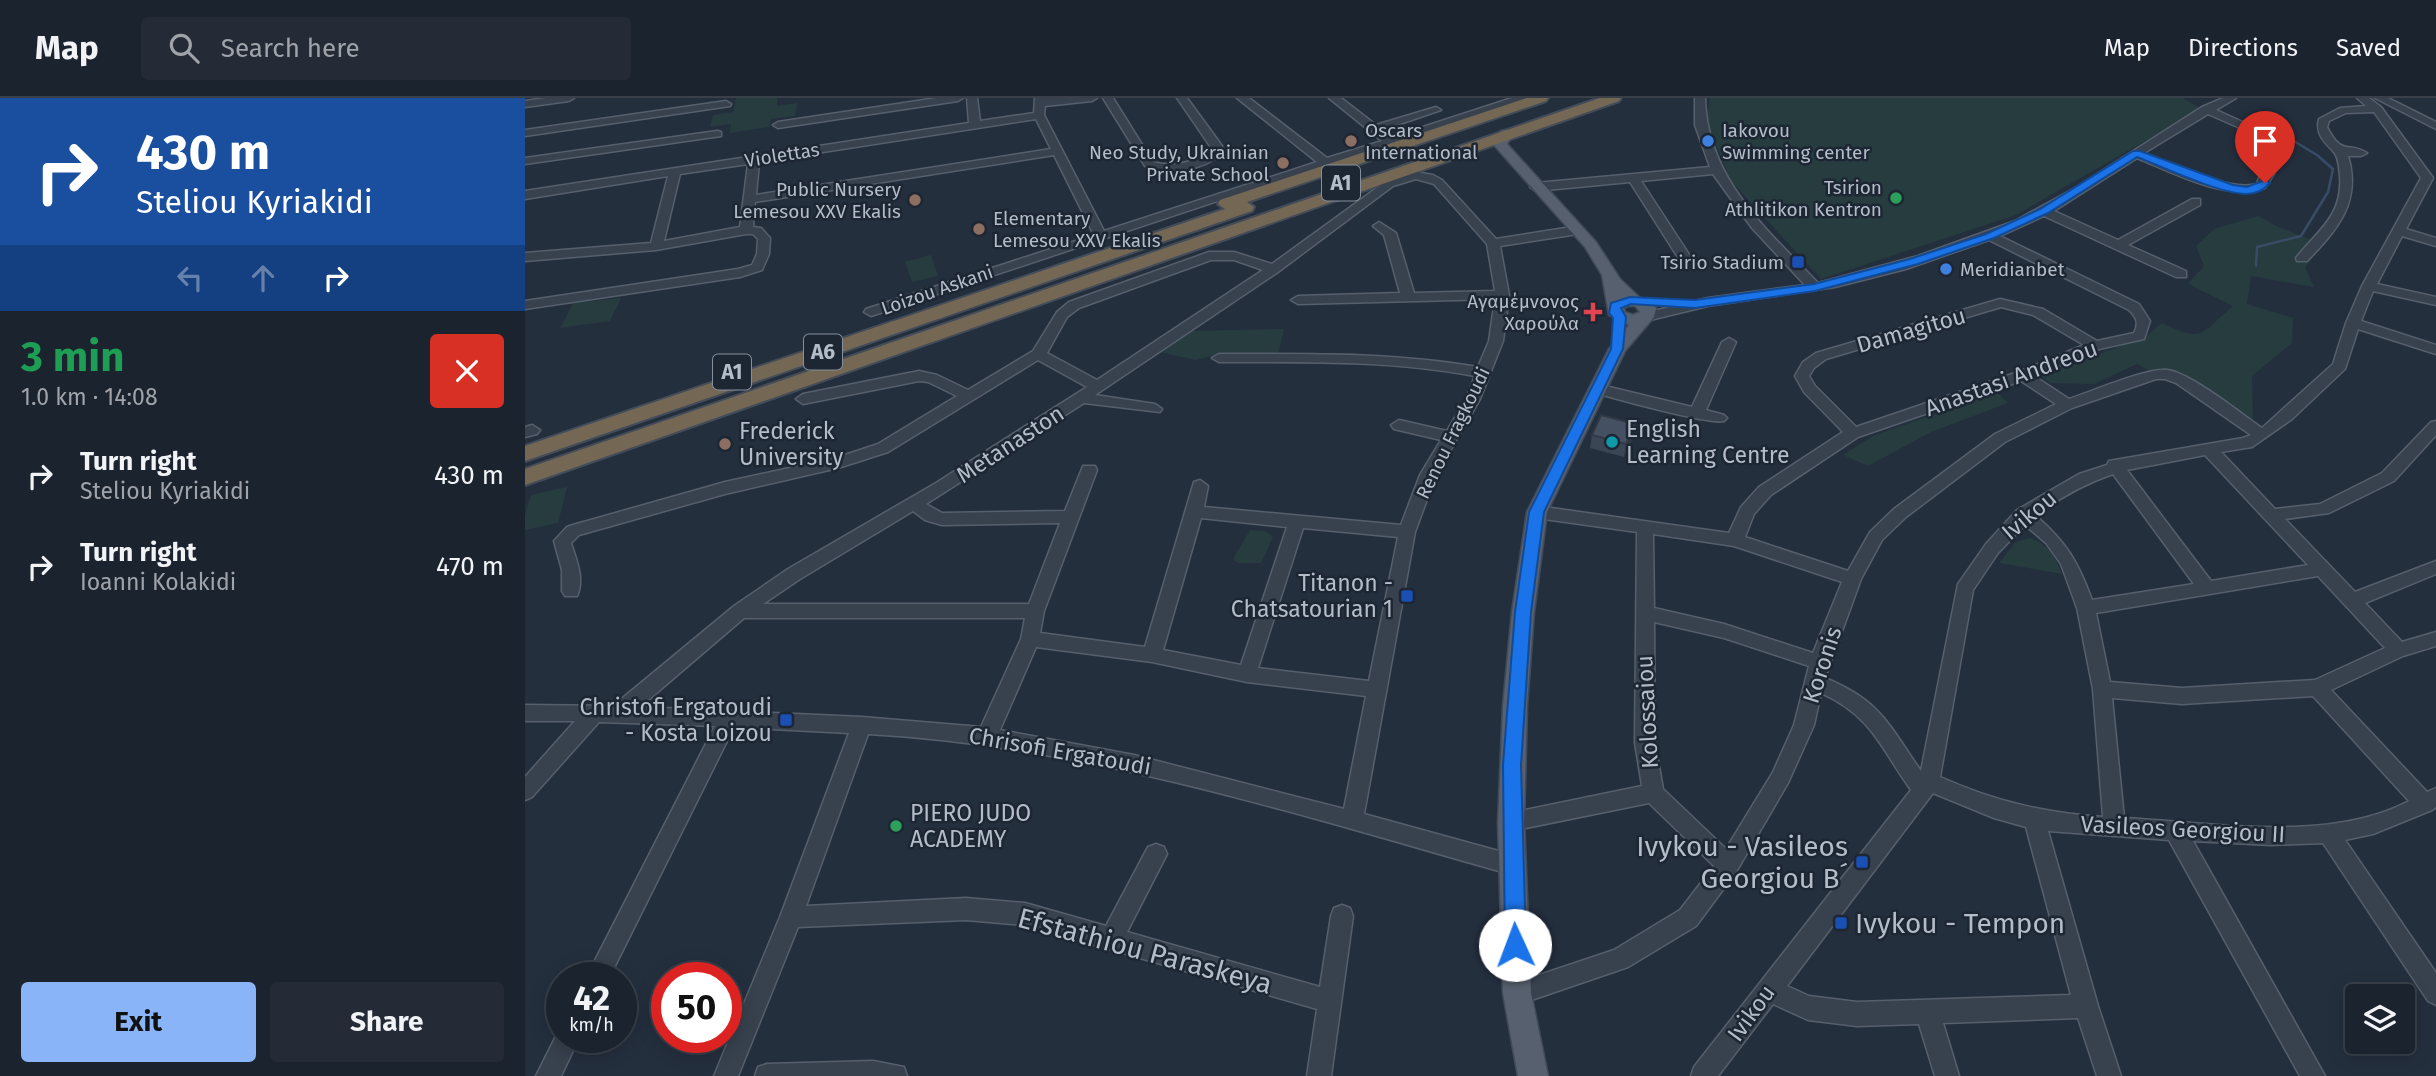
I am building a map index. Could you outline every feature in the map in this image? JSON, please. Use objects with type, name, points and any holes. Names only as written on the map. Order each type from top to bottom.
[{"type":"highway","points":[[938,301],[1541,98]]},
{"type":"highway","name":"A1","points":[[1121,250],[1565,98]]},
{"type":"highway","name":"A1","points":[[1096,269],[1585,98]]},
{"type":"highway","points":[[908,346],[1614,98]]},
{"type":"highway","points":[[938,301],[1121,250]]},
{"type":"highway","name":"A6","points":[[525,454],[1121,250]]},
{"type":"highway","points":[[908,346],[1096,269]]},
{"type":"highway","name":"A6","points":[[525,465],[1096,269]]},
{"type":"highway","name":"A1","points":[[527,434],[938,301]]},
{"type":"highway","name":"A1","points":[[525,477],[908,346]]},
{"type":"main road","points":[[1506,134],[1500,144],[1578,230],[1598,254],[1609,275],[1641,310]]},
{"type":"main road","points":[[1474,146],[1494,150],[1533,183]]},
{"type":"main road","points":[[1609,275],[1617,312],[1617,349]]},
{"type":"main road","points":[[1617,312],[1634,321],[1641,310]]},
{"type":"main road","points":[[1533,1076],[1517,993],[1511,822],[1518,666],[1537,512],[1617,349],[1641,310]]},
{"type":"street","points":[[527,103],[569,98]]},
{"type":"street","points":[[778,125],[957,98]]},
{"type":"street","points":[[972,98],[975,126]]},
{"type":"street","name":"Violettas","points":[[525,195],[975,126],[1040,105],[1091,98]]},
{"type":"street","points":[[1108,98],[1149,164],[1172,169],[1206,160],[1216,153],[1216,146],[1182,98]]},
{"type":"street","points":[[1242,98],[1326,163]]},
{"type":"street","points":[[1334,98],[1390,141]]},
{"type":"street","name":"Loizou Askani","points":[[871,312],[1523,98]]},
{"type":"street","points":[[1700,98],[1698,118],[1702,136],[1740,206],[1815,288]]},
{"type":"street","points":[[1641,310],[1815,288],[1914,261],[1990,236],[2044,211],[2206,109],[2231,98]]},
{"type":"street","name":"Ivikou","points":[[1703,1076],[1926,786],[1964,589],[1981,561],[2023,514],[2062,488],[2115,465],[2247,443],[2262,435],[2340,366],[2353,323],[2369,286],[2398,230],[2431,179],[2378,104],[2362,98]]},
{"type":"street","points":[[525,133],[726,104]]},
{"type":"street","points":[[2302,258],[2339,218],[2348,199],[2344,159],[2327,138],[2322,127],[2324,120],[2344,110],[2378,104],[2436,125]]},
{"type":"street","points":[[1040,105],[1058,150],[1101,237]]},
{"type":"street","points":[[1374,129],[1431,107],[1452,121]]},
{"type":"street","points":[[2136,154],[2231,188],[2247,191],[2259,188],[2265,183],[2274,150],[2266,138],[2206,109]]},
{"type":"street","points":[[1371,113],[1386,125]]},
{"type":"street","points":[[525,161],[717,134]]},
{"type":"street","points":[[751,199],[827,185],[995,163],[1058,150]]},
{"type":"street","points":[[2341,153],[2361,153]]},
{"type":"street","points":[[746,230],[754,159]]},
{"type":"street","points":[[1533,183],[1719,170]]},
{"type":"street","points":[[656,246],[675,172]]},
{"type":"street","name":"Metanaston","points":[[620,712],[740,611],[794,574],[915,504],[1098,387],[1273,269],[1389,184],[1415,175],[1429,177],[1438,183],[1493,243]]},
{"type":"street","points":[[1633,178],[1684,256]]},
{"type":"street","points":[[2119,245],[2196,202]]},
{"type":"street","points":[[2044,211],[2181,274]]},
{"type":"street","points":[[1380,226],[1390,233],[1408,297]]},
{"type":"street","points":[[525,257],[656,246],[746,230],[757,231],[764,238],[763,254],[757,267],[740,273],[525,305]]},
{"type":"street","points":[[1493,243],[1578,230]]},
{"type":"street","points":[[2398,230],[2436,242]]},
{"type":"street","name":"Anastasi Andreou","points":[[1735,540],[1747,511],[1765,491],[1853,433],[2095,346],[2139,336],[2145,326],[2144,317],[2134,307],[1990,236]]},
{"type":"street","name":"Renou Fragkoudi","points":[[1352,821],[1407,532],[1428,475],[1448,436],[1473,399],[1496,341],[1502,295],[1493,243]]},
{"type":"street","points":[[571,590],[571,570],[562,541],[566,535],[725,488],[838,463],[883,448],[966,395],[1038,354],[1053,337],[1065,309],[1111,291],[1209,256],[1240,256],[1273,269]]},
{"type":"street","points":[[2369,286],[2436,301]]},
{"type":"street","points":[[1298,300],[1502,295]]},
{"type":"street","name":"Damagitou","points":[[1853,433],[1809,389],[1802,376],[1808,365],[1821,356],[2000,303],[2017,303],[2033,309],[2095,346]]},
{"type":"street","points":[[2353,323],[2436,350]]},
{"type":"street","points":[[1697,413],[1729,342]]},
{"type":"street","points":[[1038,354],[1098,387]]},
{"type":"street","points":[[1219,358],[1370,358],[1429,363],[1484,373]]},
{"type":"street","points":[[2023,374],[2067,405]]},
{"type":"street","name":"Koronis","points":[[1517,993],[1620,959],[1688,918],[1728,865],[1781,777],[1804,725],[1817,672],[1852,579],[1876,536],[1900,513],[2000,438],[2067,405],[2154,375],[2167,374],[2181,380],[2262,435]]},
{"type":"street","points":[[803,399],[919,376],[932,378],[966,395]]},
{"type":"street","points":[[1597,389],[1719,418]]},
{"type":"street","points":[[1081,398],[1155,409]]},
{"type":"street","points":[[1399,425],[1448,436]]},
{"type":"street","points":[[2271,515],[2322,509],[2388,477],[2436,426]]},
{"type":"street","points":[[2209,449],[2398,650]]},
{"type":"street","points":[[2115,465],[2207,588]]},
{"type":"street","points":[[987,736],[1030,639],[1035,611],[1089,470]]},
{"type":"street","points":[[1152,655],[1195,512],[1200,486]]},
{"type":"street","points":[[915,504],[931,516],[942,519],[1072,517]]},
{"type":"street","points":[[1195,512],[1407,532]]},
{"type":"street","points":[[1537,512],[1735,540],[1852,579]]},
{"type":"street","points":[[2023,514],[2052,538],[2069,562],[2086,608],[2102,690],[2114,827]]},
{"type":"street","points":[[1247,674],[1297,522]]},
{"type":"street","name":"Kolossaiou","points":[[1646,527],[1644,743],[1653,793],[1728,865]]},
{"type":"street","points":[[2351,601],[2436,567]]},
{"type":"street","points":[[2086,608],[2322,569]]},
{"type":"street","points":[[740,611],[1035,611]]},
{"type":"street","points":[[1644,613],[1724,631],[1817,672],[1871,716],[1906,770],[1926,786]]},
{"type":"street","points":[[1030,639],[1152,655],[1247,674],[1375,689]]},
{"type":"street","points":[[2102,690],[2182,696],[2317,688],[2398,650],[2436,639]]},
{"type":"street","points":[[2317,688],[2431,800]]},
{"type":"street","name":"Chrisofi Ergatoudi","points":[[525,713],[620,712],[729,717],[987,736],[1146,765],[1513,865]]},
{"type":"street","points":[[525,791],[595,713]]},
{"type":"street","points":[[605,962],[729,717]]},
{"type":"street","points":[[726,1076],[791,917],[862,725]]},
{"type":"street","name":"Vasileos Georgiou II","points":[[1926,786],[2034,819],[2114,827],[2260,835],[2330,835],[2384,822],[2431,800]]},
{"type":"street","points":[[1511,822],[1653,793]]},
{"type":"street","points":[[2034,819],[2086,1006],[2109,1076]]},
{"type":"street","points":[[2175,830],[2313,1076]]},
{"type":"street","points":[[2330,835],[2435,991]]},
{"type":"street","points":[[1111,939],[1156,854]]},
{"type":"street","name":"Efstathiou Paraskeya","points":[[791,917],[966,909],[1025,914],[1330,1001]]},
{"type":"street","points":[[1319,1076],[1342,916]]},
{"type":"street","points":[[1768,989],[1808,1008],[1857,1014],[2086,1006]]},
{"type":"street","points":[[1927,1010],[1947,1076]]},
{"type":"street","points":[[548,1076],[560,1053]]},
{"type":"street","points":[[767,1076],[873,1073],[895,1076]]},
{"type":"green space","points":[[736,98],[777,98],[777,106],[797,103],[795,116],[771,119],[769,127],[730,133],[731,124],[710,127],[713,115],[733,112]]},
{"type":"green space","name":"Tsirion Athlitikon Kentron","points":[[1710,98],[2183,98],[2201,109],[2016,215],[1821,279],[1731,181],[1706,122]]},
{"type":"green space","points":[[2258,216],[2278,227],[2323,244],[2305,267],[2314,287],[2251,276],[2247,304],[2293,318],[2292,343],[2252,376],[2253,422],[2244,420],[2183,377],[2151,372],[2137,364],[2094,384],[2050,383],[2041,376],[2145,337],[2162,323],[2186,333],[2201,333],[2207,329],[2233,306],[2188,284],[2204,266],[2196,246],[2214,229]]},
{"type":"green space","points":[[931,255],[938,276],[912,282],[905,262]]},
{"type":"green space","points":[[621,298],[610,321],[560,328],[573,303]]},
{"type":"green space","points":[[1284,329],[1278,355],[1215,355],[1195,360],[1160,352],[1190,331]]},
{"type":"green space","points":[[1997,392],[2008,403],[1931,432],[1868,466],[1843,455],[1873,436]]},
{"type":"green space","points":[[567,487],[558,523],[525,530],[525,515],[531,495]]},
{"type":"green space","points":[[1250,530],[1265,531],[1273,537],[1261,563],[1238,563],[1233,559]]},
{"type":"green space","points":[[2029,538],[2050,551],[2062,574],[1999,563],[2016,542]]},
{"type":"building","points":[[1601,415],[1635,424],[1626,444],[1592,435]]},
{"type":"waterway","points":[[2252,116],[2317,155],[2333,169],[2328,192],[2301,236],[2257,247],[2256,266]]},
{"type":"place","name":"Oscars International","points":[[1351,141]]},
{"type":"place","name":"Iakovou Swimming center","points":[[1708,141]]},
{"type":"place","name":"Neo Study, Ukrainian Private School","points":[[1283,163]]},
{"type":"place","name":"Tsirion Athlitikon Kentron","points":[[1896,198]]},
{"type":"place","name":"Public Nursery Lemesou XXV Ekalis","points":[[915,200]]},
{"type":"place","name":"Elementary Lemesou XXV Ekalis","points":[[979,229]]},
{"type":"place","name":"Tsirio Stadium","points":[[1798,262]]},
{"type":"place","name":"Meridianbet","points":[[1946,269]]},
{"type":"place","name":"Αγαμέμνονος Χαρούλα","points":[[1593,312]]},
{"type":"place","name":"English Learning Centre","points":[[1612,442]]},
{"type":"place","name":"Frederick University","points":[[725,444]]},
{"type":"place","name":"Titanon - Chatsatourian 1","points":[[1407,596]]},
{"type":"place","name":"Christofi Ergatoudi - Kosta Loizou","points":[[786,720]]},
{"type":"place","name":"PIERO JUDO ACADEMY","points":[[896,826]]},
{"type":"place","name":"Ivykou - Vasileos Georgiou B´","points":[[1862,862]]},
{"type":"place","name":"Ivykou - Tempon","points":[[1841,923]]},
{"type":"route","points":[[1515,945],[1512,765],[1523,612],[1537,512],[1617,349],[1619,317],[1615,313],[1615,306],[1630,301],[1695,304],[1815,288],[1914,261],[1990,236],[2044,211],[2136,154],[2231,188],[2247,191],[2259,188],[2265,183]]}]
